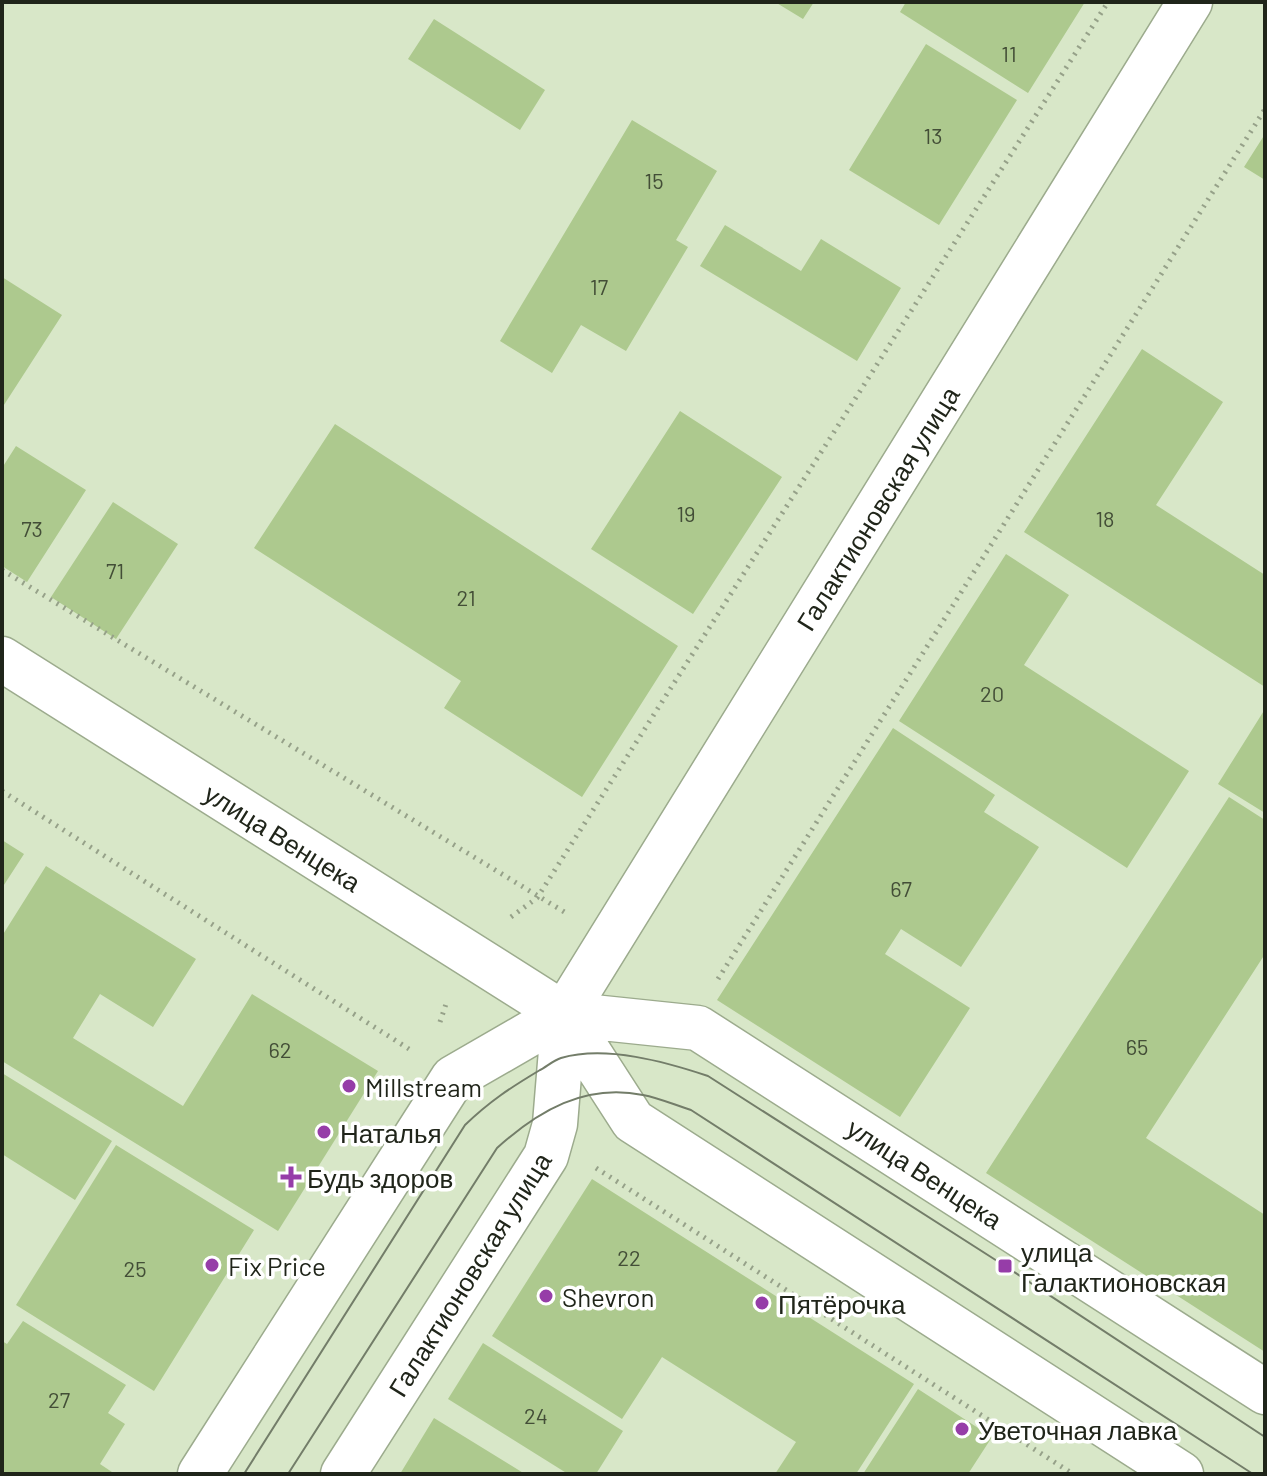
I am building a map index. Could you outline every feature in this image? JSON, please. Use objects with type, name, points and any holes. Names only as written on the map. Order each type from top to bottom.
[{"type":"main road","name":"Галактионовская улица","points":[[343,1474],[546,1156],[555,1124],[564,1014],[1190,2]]},
{"type":"main road","name":"улица Венцека","points":[[2,659],[564,1014],[633,1121],[1181,1474]]},
{"type":"main road","name":"улица Венцека","points":[[564,1014],[698,1028],[1265,1392]]},
{"type":"main road","name":"Галактионовская улица","points":[[200,1474],[453,1078],[564,1014]]},
{"type":"path","points":[[436,1033],[465,951],[537,898],[1108,2]]},
{"type":"path","points":[[698,1028],[706,998],[1265,109]]},
{"type":"path","points":[[593,1167],[633,1121]]},
{"type":"building","points":[[775,2],[814,2],[803,19]]},
{"type":"building","points":[[906,2],[1085,2],[1028,93],[900,12]]},
{"type":"building","points":[[434,19],[545,90],[520,130],[408,59]]},
{"type":"building","points":[[926,44],[1017,100],[939,225],[849,170]]},
{"type":"building","points":[[632,120],[717,171],[676,240],[688,247],[626,351],[581,325],[552,373],[500,341]]},
{"type":"building","points":[[1265,134],[1265,180],[1244,167]]},
{"type":"building","points":[[725,225],[801,271],[821,239],[901,288],[857,361],[700,266]]},
{"type":"building","points":[[2,277],[62,315],[2,408]]},
{"type":"building","points":[[1142,349],[1223,402],[1156,505],[1265,575],[1265,687],[1024,532]]},
{"type":"building","points":[[680,411],[782,477],[693,614],[591,549]]},
{"type":"building","points":[[335,424],[678,646],[582,797],[444,708],[461,681],[254,548]]},
{"type":"building","points":[[16,446],[86,490],[27,582],[2,566],[2,468]]},
{"type":"building","points":[[113,502],[178,544],[116,639],[51,597]]},
{"type":"building","points":[[1006,554],[1069,595],[1024,665],[1189,771],[1127,868],[899,721]]},
{"type":"building","points":[[1265,709],[1265,813],[1218,784]]},
{"type":"building","points":[[893,728],[995,795],[984,812],[1039,847],[961,967],[901,929],[885,954],[970,1008],[900,1117],[717,1000]]},
{"type":"building","points":[[1229,797],[1265,820],[1265,954],[1146,1138],[1265,1215],[1265,1352],[986,1173]]},
{"type":"building","points":[[2,840],[24,854],[2,888]]},
{"type":"building","points":[[46,866],[196,959],[153,1027],[100,994],[73,1038],[183,1106],[252,994],[378,1071],[278,1231],[2,1061],[2,936]]},
{"type":"building","points":[[2,1073],[112,1141],[75,1200],[2,1154]]},
{"type":"building","points":[[116,1145],[254,1230],[154,1391],[16,1305]]},
{"type":"building","points":[[592,1179],[914,1384],[856,1474],[775,1474],[796,1442],[662,1357],[622,1419],[492,1336]]},
{"type":"building","points":[[23,1321],[126,1385],[108,1413],[125,1424],[100,1464],[115,1474],[2,1474],[2,1341],[7,1344]]},
{"type":"building","points":[[483,1343],[623,1431],[596,1474],[568,1474],[448,1399]]},
{"type":"building","points":[[918,1389],[992,1437],[968,1474],[863,1474]]},
{"type":"building","points":[[434,1418],[525,1474],[400,1474]]},
{"type":"tram line","points":[[244,1474],[465,1125],[501,1095],[556,1060],[597,1053],[636,1057],[708,1076],[1265,1437]]},
{"type":"tram line","points":[[288,1474],[497,1148],[529,1122],[564,1103],[601,1093],[622,1092],[649,1096],[691,1110],[1253,1474]]},
{"type":"place","name":"Millstream","points":[[349,1086]]},
{"type":"place","name":"Наталья","points":[[324,1132]]},
{"type":"place","name":"Будь здоров","points":[[291,1177]]},
{"type":"place","name":"Fix Price","points":[[212,1265]]},
{"type":"place","name":"улица Галактионовская","points":[[1005,1266]]},
{"type":"place","name":"Shevron","points":[[546,1296]]},
{"type":"place","name":"Пятёрочка","points":[[762,1303]]},
{"type":"place","name":"Уветочная лавка","points":[[962,1429]]}]
